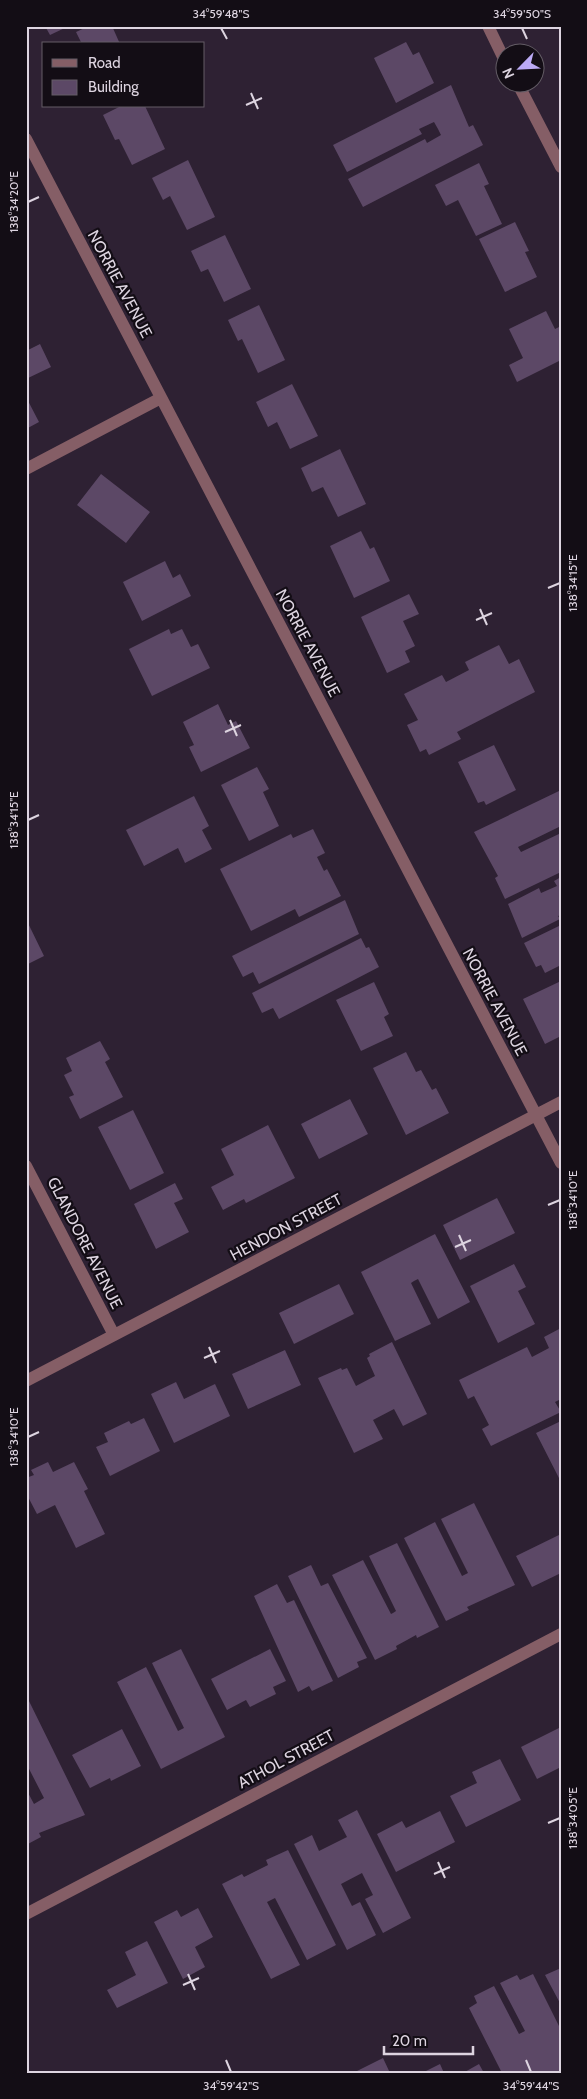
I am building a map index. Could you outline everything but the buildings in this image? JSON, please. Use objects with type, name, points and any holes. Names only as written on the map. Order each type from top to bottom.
[{"type":"street","points":[[488,26],[496,42]]},
{"type":"street","points":[[522,92],[561,166]]},
{"type":"street","name":"NORRIE AVENUE","points":[[26,139],[561,1163]]},
{"type":"street","points":[[26,469],[161,398]]},
{"type":"street","name":"HENDON STREET","points":[[26,1381],[561,1102]]},
{"type":"street","name":"GLANDORE AVENUE","points":[[26,1166],[114,1335]]},
{"type":"street","name":"ATHOL STREET","points":[[26,1914],[561,1634]]}]
